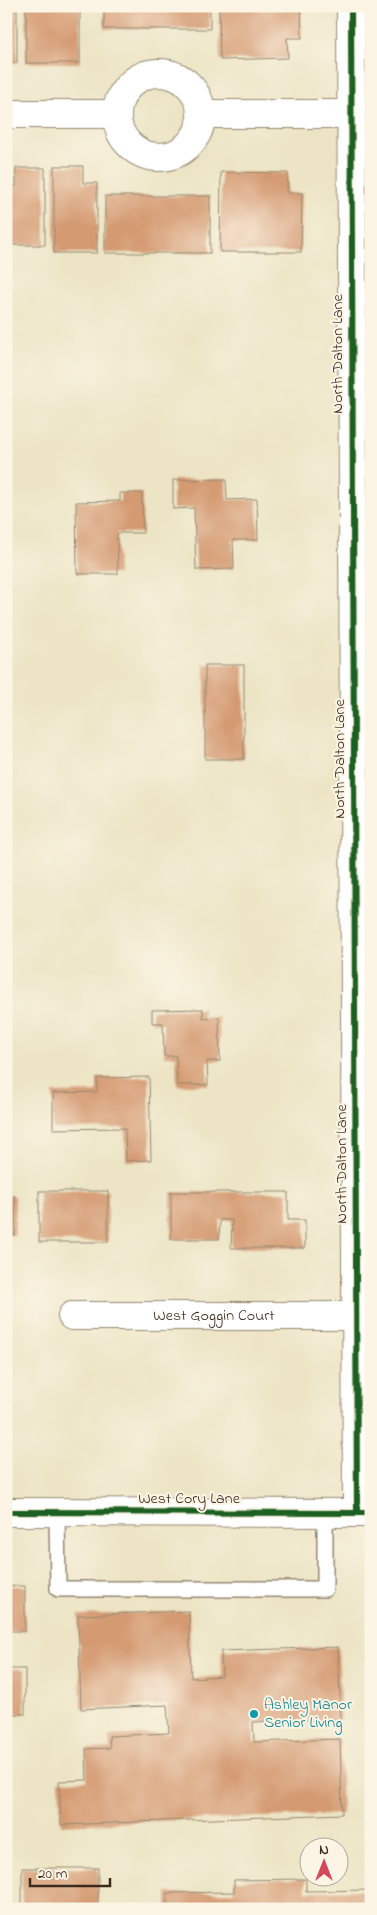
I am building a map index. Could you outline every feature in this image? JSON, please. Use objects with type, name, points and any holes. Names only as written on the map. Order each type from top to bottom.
[{"type":"street","name":"North Dalton Lane","points":[[351,6],[361,114],[356,1316],[364,1513]]},
{"type":"street","points":[[154,73],[168,74],[181,79],[191,88],[198,100],[201,114],[199,127],[193,140],[183,149],[170,156],[156,157],[143,154],[131,147],[122,136],[117,123],[121,96],[129,85],[141,77],[154,73]]},
{"type":"street","points":[[6,114],[117,114]]},
{"type":"street","points":[[201,114],[361,114]]},
{"type":"street","name":"West Goggin Court","points":[[72,1316],[356,1316]]},
{"type":"street","name":"West Cory Lane","points":[[6,1512],[364,1513]]},
{"type":"lane","points":[[57,1512],[58,1590],[325,1589],[325,1513]]},
{"type":"building","points":[[6,6],[17,6],[17,63],[6,63]]},
{"type":"building","points":[[26,6],[80,6],[80,63],[26,63]]},
{"type":"building","points":[[104,6],[210,6],[210,29],[104,29]]},
{"type":"building","points":[[219,6],[301,6],[302,38],[287,38],[288,58],[220,60]]},
{"type":"building","points":[[54,166],[83,166],[83,183],[97,183],[97,253],[54,253]]},
{"type":"building","points":[[16,168],[45,168],[45,245],[6,245],[6,186],[16,186]]},
{"type":"building","points":[[221,172],[288,173],[287,193],[302,193],[301,252],[220,252]]},
{"type":"building","points":[[105,196],[210,196],[210,253],[105,253]]},
{"type":"building","points":[[226,479],[227,500],[257,499],[258,540],[233,540],[234,569],[196,570],[194,508],[173,509],[173,480]]},
{"type":"building","points":[[120,493],[142,493],[143,533],[117,533],[118,574],[77,574],[76,502],[120,501]]},
{"type":"building","points":[[205,665],[244,665],[244,759],[205,759]]},
{"type":"building","points":[[203,1009],[203,1018],[219,1017],[220,1061],[207,1061],[208,1085],[177,1085],[176,1056],[164,1056],[163,1023],[152,1023],[152,1010]]},
{"type":"building","points":[[149,1077],[151,1160],[126,1161],[125,1128],[53,1129],[53,1093],[97,1092],[97,1078]]},
{"type":"building","points":[[39,1191],[108,1191],[108,1242],[39,1242]]},
{"type":"building","points":[[171,1192],[288,1192],[288,1220],[305,1220],[305,1248],[231,1248],[232,1220],[220,1220],[219,1239],[171,1239]]},
{"type":"building","points":[[6,1196],[15,1196],[15,1235],[6,1235]]},
{"type":"building","points":[[6,1410],[8,1410],[8,1442],[6,1442]]},
{"type":"building","points":[[6,1586],[25,1586],[25,1631],[6,1631]]},
{"type":"building","name":"Ashley Manor Senior Living","points":[[189,1611],[191,1678],[222,1676],[221,1651],[338,1647],[341,1719],[253,1722],[254,1742],[340,1739],[342,1814],[61,1825],[59,1781],[87,1780],[86,1749],[110,1748],[109,1736],[169,1733],[167,1705],[81,1709],[78,1615]]},
{"type":"building","points":[[6,1669],[25,1669],[25,1714],[6,1714]]},
{"type":"building","points":[[22,1868],[98,1868],[98,1909],[22,1909]]},
{"type":"building","points":[[300,1879],[300,1888],[306,1888],[306,1891],[371,1890],[371,1909],[167,1909],[167,1893],[234,1892],[234,1880]]},
{"type":"cycle path","points":[[351,6],[357,1512]]},
{"type":"cycle path","points":[[6,1512],[371,1513]]},
{"type":"place","name":"Ashley Manor Senior Living","points":[[254,1714]]}]
